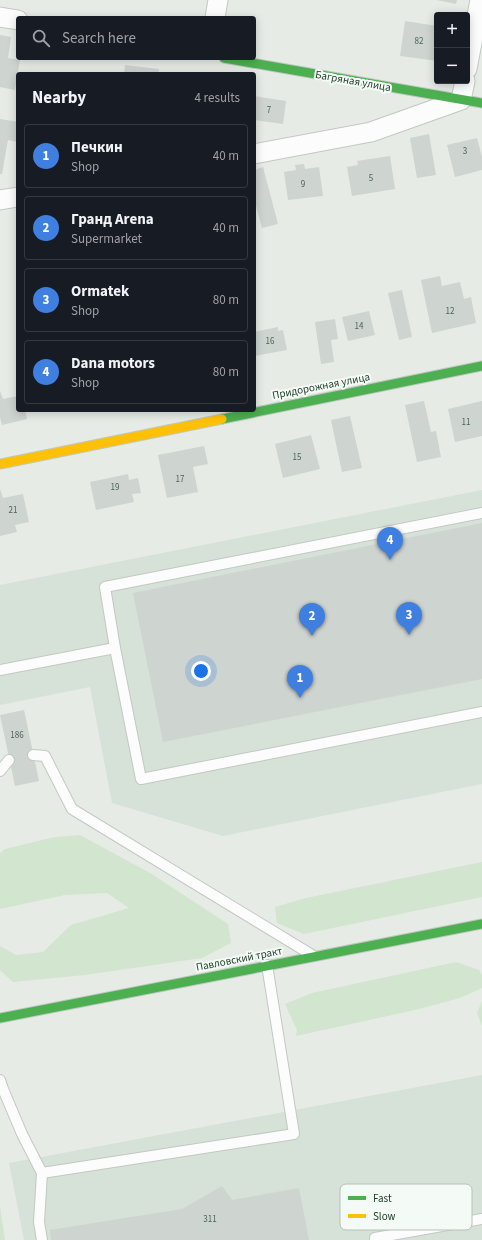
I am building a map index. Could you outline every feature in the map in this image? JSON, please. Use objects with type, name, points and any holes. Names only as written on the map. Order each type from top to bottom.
[{"type":"street","points":[[215,16],[218,0]]},
{"type":"street","points":[[470,53],[480,0]]},
{"type":"street","points":[[0,16],[16,20]]},
{"type":"street","name":"Багряная улица","points":[[235,60],[482,103]]},
{"type":"street","points":[[256,154],[371,132],[461,100],[464,84]]},
{"type":"street","points":[[0,200],[16,197]]},
{"type":"street","name":"Придорожная улица","points":[[256,412],[482,366]]},
{"type":"street","name":"Придорожная улица","points":[[0,464],[256,412]]},
{"type":"street","name":"Павловский тракт","points":[[0,1018],[482,924]]},
{"type":"lane","points":[[482,513],[105,587],[115,648],[141,779],[482,712]]},
{"type":"lane","points":[[0,670],[115,648]]},
{"type":"lane","points":[[33,755],[45,756],[72,809],[314,956]]},
{"type":"lane","points":[[0,771],[9,760]]},
{"type":"lane","points":[[42,1173],[294,1134],[267,965]]},
{"type":"lane","points":[[0,1080],[2,1089],[42,1173],[38,1222],[42,1240]]},
{"type":"lane","points":[[472,1221],[482,1219]]},
{"type":"lane","points":[[375,1240],[375,1238],[420,1230]]},
{"type":"shaded area","points":[[482,490],[482,784],[223,836],[112,803],[90,687],[0,705],[0,585]]},
{"type":"shaded area","points":[[482,1075],[482,1240],[24,1240],[9,1163]]},
{"type":"green space","points":[[80,835],[150,873],[228,924],[231,943],[202,958],[85,975],[13,982],[0,970],[0,946],[16,955],[43,952],[71,925],[129,908],[107,893],[65,895],[0,909],[0,853],[5,849],[55,837]]},
{"type":"green space","points":[[482,862],[482,897],[304,934],[277,923],[275,907],[306,898]]},
{"type":"green space","points":[[456,962],[479,970],[482,975],[482,988],[460,998],[415,1010],[296,1036],[297,1030],[285,1004],[312,993]]},
{"type":"green space","points":[[482,1001],[482,1026],[477,1013]]},
{"type":"green space","points":[[0,1206],[5,1240],[0,1240]]},
{"type":"building","points":[[437,0],[457,0],[456,4]]},
{"type":"building","points":[[405,21],[434,26],[434,61],[400,56]]},
{"type":"building","points":[[0,35],[11,37],[8,58],[20,60],[18,72],[16,72],[15,90],[0,87]]},
{"type":"building","points":[[125,65],[159,69],[158,72],[124,72]]},
{"type":"building","points":[[256,96],[286,101],[283,124],[256,120]]},
{"type":"building","points":[[0,119],[16,122],[16,142],[8,140],[2,174],[0,174]]},
{"type":"building","points":[[429,134],[436,175],[417,178],[410,138]]},
{"type":"building","points":[[477,138],[482,157],[482,170],[455,177],[447,145]]},
{"type":"building","points":[[390,156],[395,189],[352,196],[347,167],[358,165],[357,161]]},
{"type":"building","points":[[304,164],[305,169],[319,167],[323,196],[288,200],[284,172],[296,170],[295,165]]},
{"type":"building","points":[[263,167],[278,224],[262,228],[256,206],[256,169]]},
{"type":"building","points":[[440,276],[442,286],[460,282],[464,299],[471,297],[476,323],[432,333],[421,280]]},
{"type":"building","points":[[402,290],[412,337],[399,340],[388,293]]},
{"type":"building","points":[[369,311],[375,335],[348,341],[342,317]]},
{"type":"building","points":[[335,319],[338,339],[331,340],[334,362],[321,364],[315,322]]},
{"type":"building","points":[[278,327],[278,331],[283,330],[287,350],[256,356],[256,332]]},
{"type":"building","points":[[0,391],[3,399],[16,396],[16,412],[25,412],[27,419],[2,425],[0,417]]},
{"type":"building","points":[[424,401],[431,432],[436,431],[441,457],[417,462],[405,405]]},
{"type":"building","points":[[482,401],[482,436],[455,442],[448,409]]},
{"type":"building","points":[[350,416],[362,468],[342,472],[331,420]]},
{"type":"building","points":[[311,435],[320,469],[283,478],[275,444]]},
{"type":"building","points":[[204,446],[208,464],[193,467],[198,492],[167,498],[158,455]]},
{"type":"building","points":[[128,474],[129,480],[138,478],[141,493],[132,494],[134,502],[96,510],[90,482]]},
{"type":"building","points":[[0,489],[3,498],[23,494],[29,522],[15,525],[17,532],[0,536]]},
{"type":"building","points":[[482,523],[482,679],[163,742],[133,593]]},
{"type":"building","points":[[24,710],[39,781],[15,786],[0,715]]},
{"type":"building","points":[[222,1186],[232,1200],[299,1188],[309,1240],[51,1240],[50,1230],[182,1209]]},
{"type":"traffic: fast","points":[[235,60],[482,103]]},
{"type":"traffic: fast","points":[[222,419],[482,366]]},
{"type":"traffic: fast","points":[[0,1018],[482,924]]},
{"type":"traffic: slow","points":[[0,464],[222,419]]},
{"type":"place","name":"Dana motors","points":[[390,560]]},
{"type":"place","name":"Ormatek","points":[[409,635]]},
{"type":"place","name":"Гранд Arena","points":[[312,636]]},
{"type":"place","name":"Печкин","points":[[300,698]]}]
